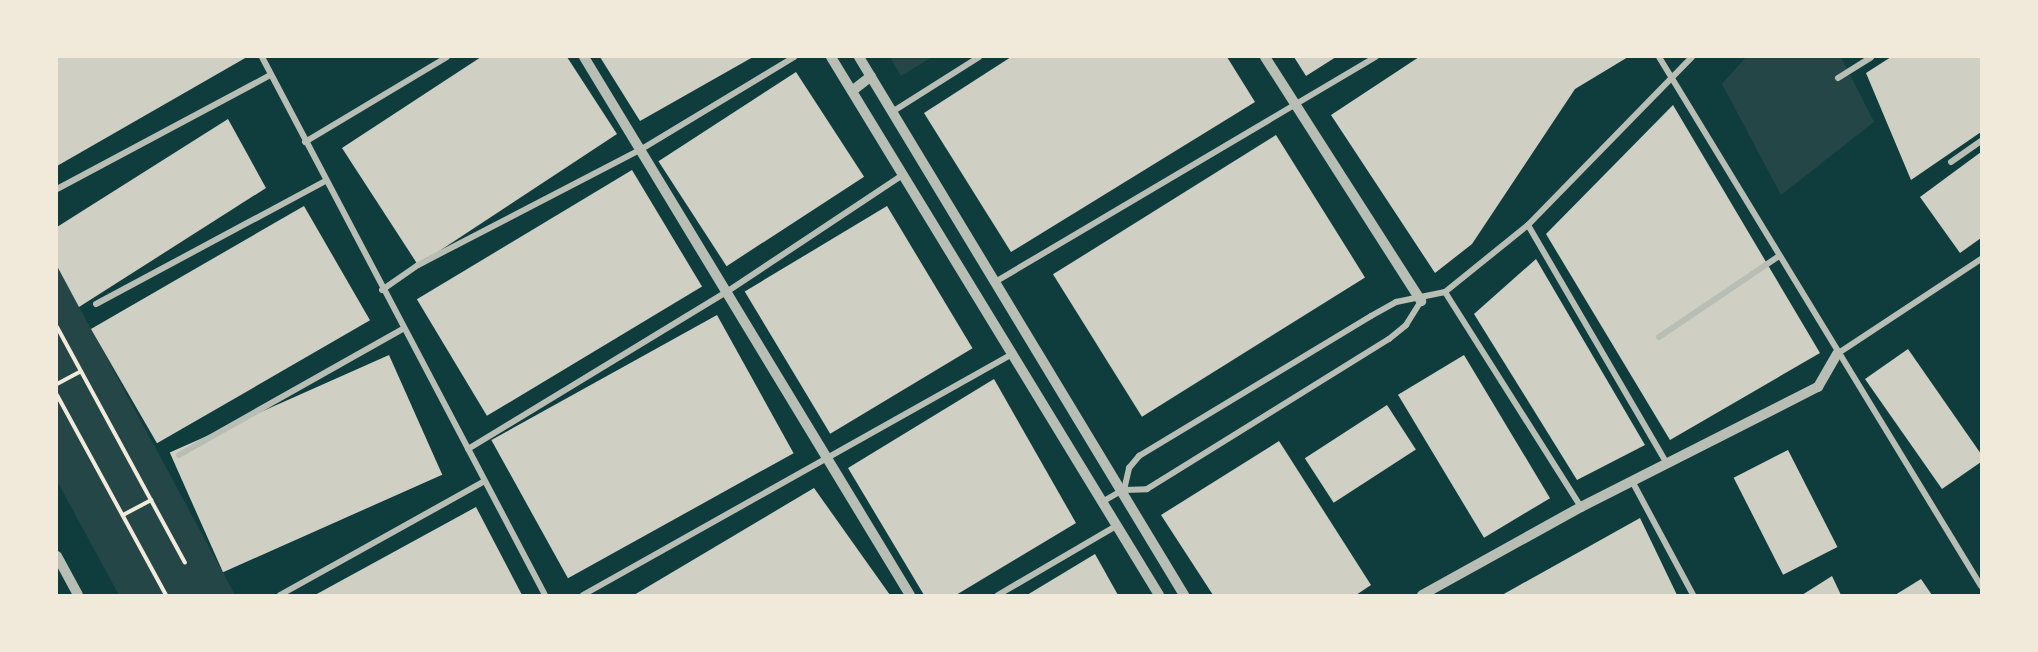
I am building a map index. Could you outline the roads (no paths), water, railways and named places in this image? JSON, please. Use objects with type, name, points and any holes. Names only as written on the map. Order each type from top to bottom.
[{"type":"street","points":[[262,57],[269,76],[468,449],[483,482],[546,595]]},
{"type":"street","points":[[305,142],[447,57]]},
{"type":"street","points":[[584,57],[728,291],[910,595]]},
{"type":"street","points":[[382,290],[418,265],[640,150],[794,57]]},
{"type":"street","points":[[831,57],[905,173],[1159,595]]},
{"type":"street","points":[[860,57],[995,282],[1124,490],[1184,595]]},
{"type":"street","points":[[892,112],[979,57]]},
{"type":"street","points":[[1264,57],[1421,301]]},
{"type":"street","points":[[995,282],[1375,57]]},
{"type":"street","points":[[1659,57],[1837,354],[1981,586]]},
{"type":"street","points":[[1124,490],[1129,468],[1139,456],[1396,302],[1421,301],[1445,292],[1528,225],[1692,57]]},
{"type":"street","points":[[1838,78],[1871,57]]},
{"type":"street","points":[[57,189],[269,76]]},
{"type":"street","points":[[852,91],[871,76]]},
{"type":"street","points":[[1951,162],[1981,141]]},
{"type":"street","points":[[468,449],[728,291],[905,173]]},
{"type":"street","points":[[96,304],[325,181]]},
{"type":"street","points":[[1528,225],[1667,464]]},
{"type":"street","points":[[1659,337],[1779,256]]},
{"type":"street","points":[[1422,595],[1581,507],[1818,387],[1837,354],[1981,259]]},
{"type":"street","points":[[1445,292],[1581,507]]},
{"type":"street","points":[[1102,502],[1124,490],[1147,489],[1389,339],[1406,325],[1421,301]]},
{"type":"street","points":[[179,455],[404,328]]},
{"type":"street","points":[[583,595],[828,460],[1012,354]]},
{"type":"street","points":[[1632,481],[1693,595]]},
{"type":"street","points":[[280,595],[483,482]]},
{"type":"street","points":[[998,595],[1116,526]]},
{"type":"street","points":[[57,556],[78,595]]}]
